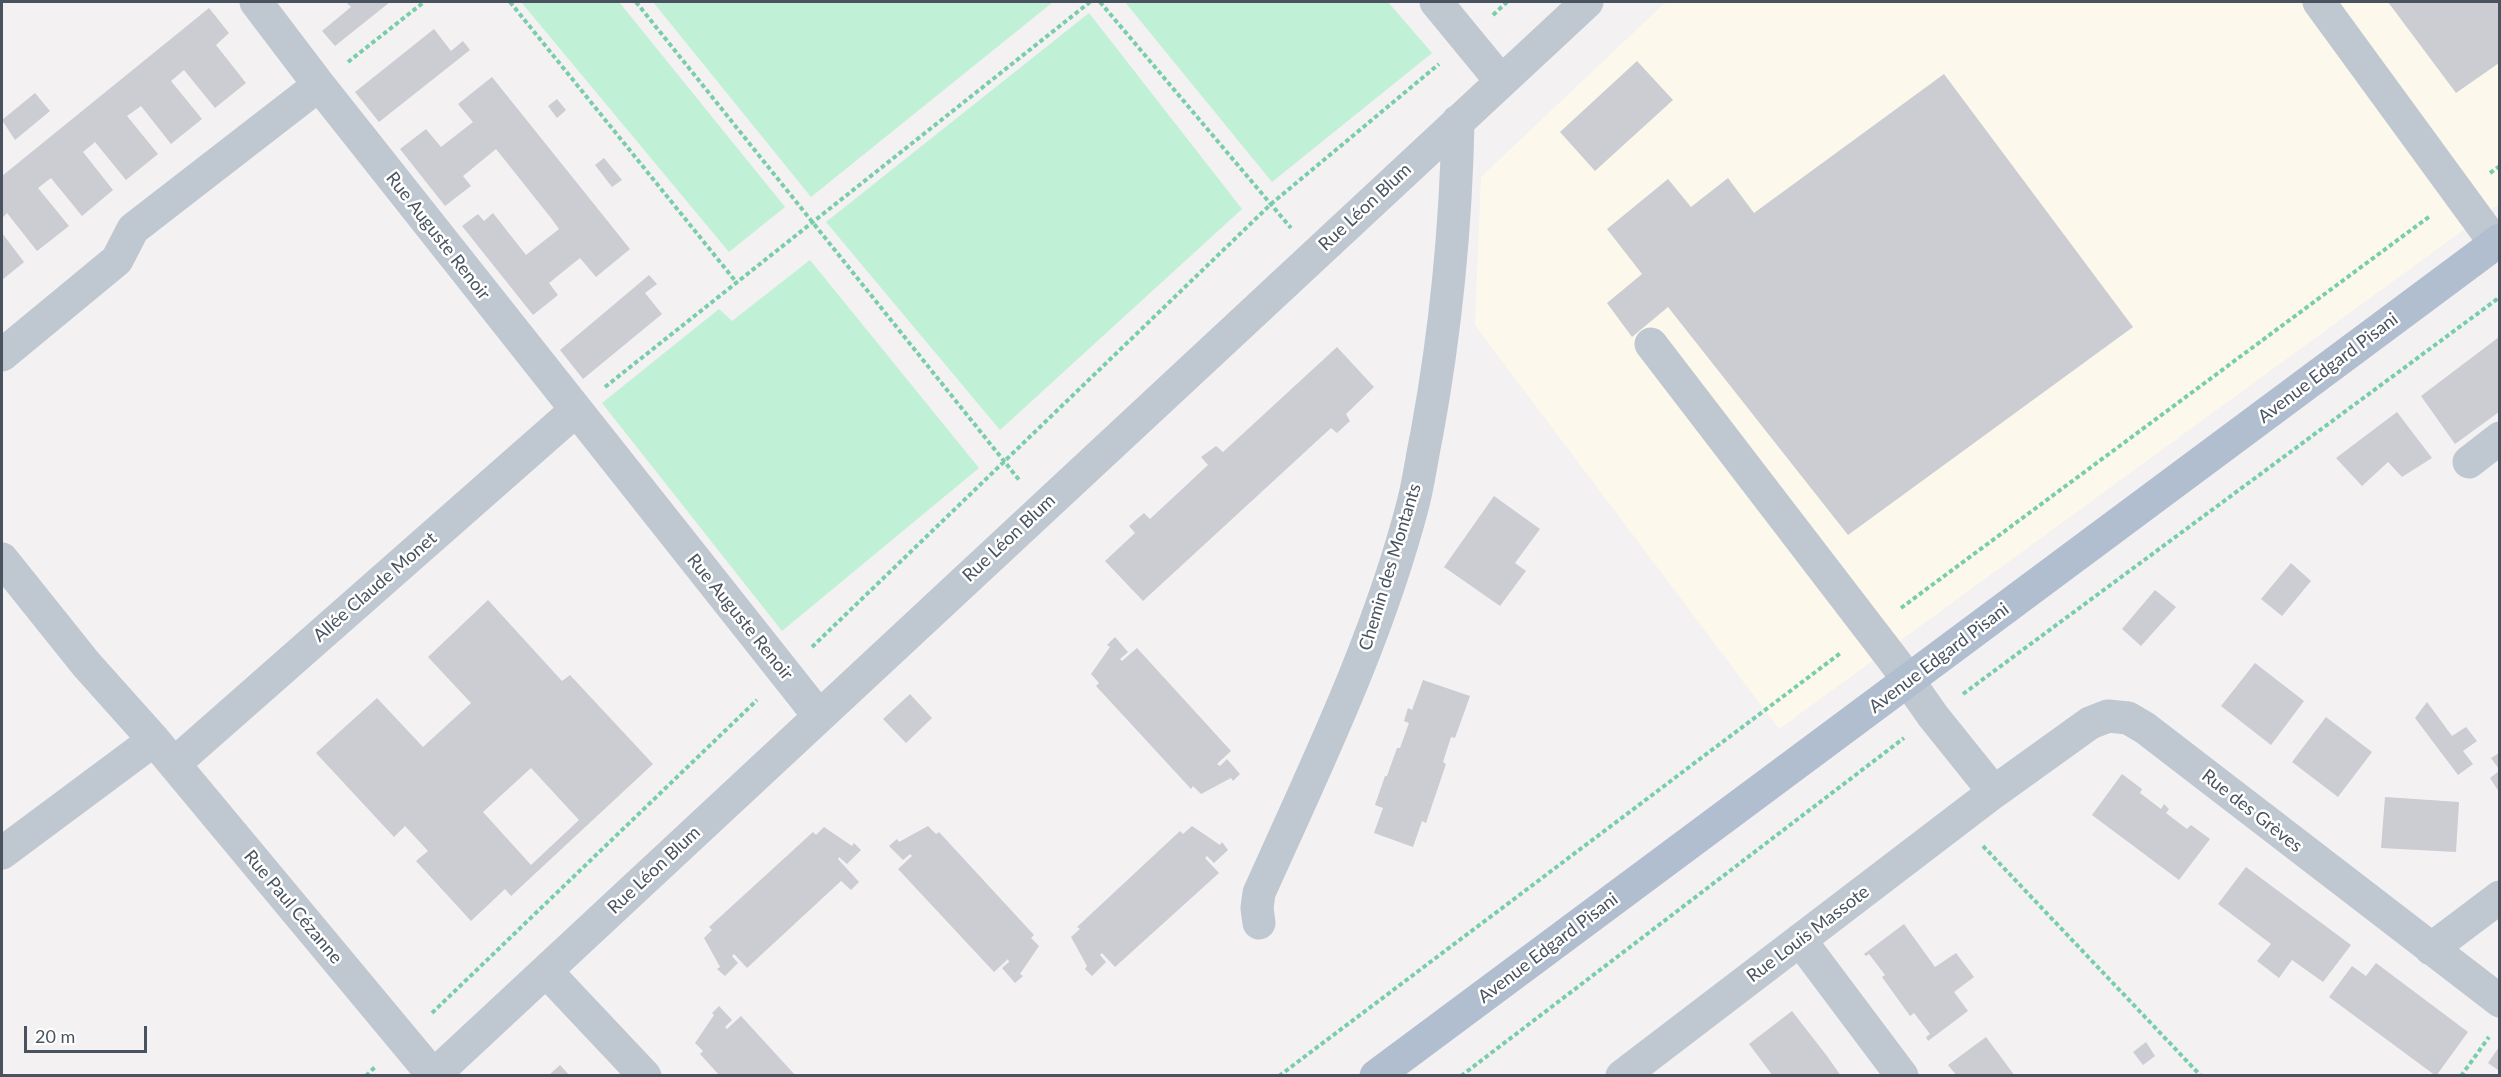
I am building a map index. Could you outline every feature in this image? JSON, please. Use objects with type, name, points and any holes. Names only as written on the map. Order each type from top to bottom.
[{"type":"main road","name":"Avenue Edgard Pisani","points":[[1376,1076],[2497,241]]},
{"type":"street","name":"Rue Auguste Renoir","points":[[256,2],[575,411],[819,716]]},
{"type":"street","points":[[1436,2],[1501,81]]},
{"type":"street","name":"Rue Léon Blum","points":[[433,1075],[1587,2]]},
{"type":"street","points":[[2319,2],[2497,241]]},
{"type":"street","points":[[2,355],[117,260],[133,229],[319,85]]},
{"type":"street","name":"Chemin des Montants","points":[[1259,923],[1257,908],[1260,893],[1357,672],[1382,604],[1413,504],[1437,375],[1448,285],[1456,193],[1458,121]]},
{"type":"street","points":[[1651,344],[1909,681],[1933,716],[1994,792]]},
{"type":"street","name":"Allée Claude Monet","points":[[164,752],[575,411]]},
{"type":"street","points":[[2469,462],[2499,438]]},
{"type":"street","name":"Rue Paul Cézanne","points":[[2,559],[86,664],[164,752],[433,1075]]},
{"type":"street","name":"Rue des Grèves","points":[[1994,792],[2090,723],[2108,716],[2128,718],[2145,728],[2431,949],[2496,1016]]},
{"type":"street","points":[[2,852],[164,752]]},
{"type":"street","name":"Rue Louis Massote","points":[[1622,1076],[1994,792]]},
{"type":"street","points":[[2431,949],[2499,897]]},
{"type":"street","points":[[1800,940],[1902,1076]]},
{"type":"street","points":[[546,970],[645,1076]]},
{"type":"path","points":[[319,85],[424,2]]},
{"type":"path","points":[[510,2],[736,283]]},
{"type":"path","points":[[636,2],[1041,508]]},
{"type":"path","points":[[575,411],[1090,2]]},
{"type":"path","points":[[1100,2],[1314,255]]},
{"type":"path","points":[[366,1076],[1271,204],[1467,40],[1507,2]]},
{"type":"path","points":[[1461,1076],[1933,716],[2499,297]]},
{"type":"path","points":[[1958,819],[2201,1076]]},
{"type":"path","points":[[2461,1076],[2496,1016]]},
{"type":"shaded area","points":[[1666,2],[2499,2],[2499,204],[1779,729],[1475,325],[1481,177]]},
{"type":"green space","points":[[521,2],[619,2],[785,207],[729,252]]},
{"type":"green space","points":[[653,2],[1053,2],[811,197]]},
{"type":"green space","points":[[1125,2],[1388,2],[1432,53],[1272,182]]},
{"type":"green space","points":[[1089,13],[1242,209],[1000,430],[826,222]]},
{"type":"green space","points":[[810,260],[979,468],[782,631],[602,403],[719,309],[732,321]]},
{"type":"building","points":[[346,2],[390,2],[335,46],[322,31],[351,7]]},
{"type":"building","points":[[2388,2],[2499,2],[2499,63],[2456,93]]},
{"type":"building","points":[[209,8],[229,33],[216,45],[246,83],[215,108],[184,70],[171,81],[202,119],[171,144],[141,106],[127,116],[158,154],[126,180],[95,142],[83,152],[113,190],[82,216],[51,178],[38,188],[69,226],[37,251],[7,213],[2,218],[2,176]]},
{"type":"building","points":[[434,29],[451,51],[463,41],[470,50],[379,122],[355,92]]},
{"type":"building","points":[[1637,61],[1673,100],[1595,171],[1560,132]]},
{"type":"building","points":[[1944,74],[2133,327],[1848,535],[1668,307],[1632,337],[1607,303],[1642,274],[1607,229],[1668,179],[1691,207],[1728,178],[1754,213]]},
{"type":"building","points":[[492,77],[630,249],[596,277],[580,258],[549,283],[558,295],[533,315],[462,226],[478,214],[484,221],[493,213],[526,255],[559,229],[496,149],[463,176],[471,186],[445,206],[400,149],[426,129],[441,147],[473,122],[458,104]]},
{"type":"building","points":[[35,93],[50,111],[15,140],[2,120]]},
{"type":"building","points":[[557,99],[566,110],[557,118],[548,106]]},
{"type":"building","points":[[604,158],[622,180],[612,187],[595,165]]},
{"type":"building","points":[[2,233],[24,262],[2,280]]},
{"type":"building","points":[[649,275],[657,284],[645,293],[662,314],[583,379],[560,350]]},
{"type":"building","points":[[2499,337],[2499,412],[2455,444],[2421,396]]},
{"type":"building","points":[[1337,347],[1374,387],[1346,414],[1350,421],[1337,433],[1331,428],[1143,601],[1105,561],[1135,533],[1129,526],[1144,513],[1150,519],[1208,465],[1201,457],[1216,446],[1223,452]]},
{"type":"building","points":[[2397,412],[2432,458],[2402,477],[2388,462],[2362,486],[2336,458]]},
{"type":"building","points":[[1494,496],[1540,529],[1515,563],[1526,571],[1500,606],[1444,567]]},
{"type":"building","points":[[2291,563],[2311,581],[2282,616],[2261,599]]},
{"type":"building","points":[[2155,590],[2176,607],[2141,646],[2122,629]]},
{"type":"building","points":[[488,600],[562,681],[570,675],[653,764],[511,896],[505,889],[471,921],[416,861],[428,851],[405,826],[394,837],[316,753],[377,698],[423,747],[471,703],[428,657]],"holes":[[[531,768],[579,820],[531,865],[483,812]]]},
{"type":"building","points":[[1115,637],[1128,652],[1120,659],[1122,661],[1137,648],[1231,751],[1217,764],[1220,766],[1227,759],[1240,774],[1233,781],[1231,778],[1201,794],[1193,786],[1191,789],[1096,686],[1099,683],[1091,674],[1110,647],[1107,645]]},
{"type":"building","points":[[2255,663],[2304,701],[2271,745],[2221,706]]},
{"type":"building","points":[[1423,680],[1470,696],[1455,738],[1451,737],[1443,762],[1446,764],[1426,823],[1422,821],[1413,847],[1374,833],[1383,808],[1375,805],[1385,776],[1387,776],[1397,748],[1400,748],[1409,723],[1404,721],[1408,708],[1412,710]]},
{"type":"building","points":[[910,694],[932,718],[906,743],[883,719]]},
{"type":"building","points":[[2427,702],[2452,736],[2466,727],[2477,741],[2463,751],[2473,764],[2458,775],[2415,718]]},
{"type":"building","points":[[2326,717],[2372,752],[2338,797],[2292,762]]},
{"type":"building","points":[[2499,753],[2499,769],[2491,758]]},
{"type":"building","points":[[2499,771],[2499,792],[2490,778]]},
{"type":"building","points":[[2122,774],[2142,789],[2140,793],[2161,809],[2164,804],[2169,809],[2166,813],[2187,829],[2191,825],[2210,839],[2179,880],[2092,815]]},
{"type":"building","points":[[2385,797],[2459,802],[2456,852],[2381,848]]},
{"type":"building","points":[[928,826],[936,834],[939,832],[1034,935],[1031,938],[1039,946],[1020,974],[1023,976],[1015,983],[1002,968],[1009,962],[1008,959],[994,972],[898,869],[912,856],[910,854],[903,860],[889,846],[897,839],[899,842]]},
{"type":"building","points":[[1192,826],[1220,845],[1222,842],[1228,850],[1214,863],[1207,856],[1205,858],[1219,873],[1115,967],[1102,953],[1100,955],[1106,962],[1092,976],[1085,969],[1087,966],[1071,937],[1080,929],[1077,927],[1180,831],[1183,834]]},
{"type":"building","points":[[824,827],[852,846],[854,843],[861,850],[847,864],[839,857],[838,859],[859,882],[851,890],[841,881],[747,968],[734,954],[732,956],[738,963],[725,976],[717,969],[720,967],[704,938],[712,930],[709,927],[813,832],[816,835]]},
{"type":"building","points":[[2246,867],[2351,945],[2323,982],[2292,960],[2279,978],[2257,961],[2271,944],[2218,904]]},
{"type":"building","points":[[1904,924],[1935,967],[1956,953],[1974,977],[1954,992],[1968,1011],[1928,1041],[1926,1037],[1930,1034],[1914,1013],[1910,1016],[1882,977],[1885,975],[1869,954],[1866,956],[1864,954]]},
{"type":"building","points":[[2376,963],[2468,1032],[2436,1076],[2329,997],[2352,966],[2366,976]]},
{"type":"building","points":[[719,1006],[732,1020],[725,1027],[727,1029],[741,1016],[796,1076],[720,1076],[700,1054],[703,1051],[695,1043],[714,1015],[712,1013]]},
{"type":"building","points":[[1792,1011],[1841,1076],[1773,1076],[1749,1044]]},
{"type":"building","points":[[1986,1037],[2015,1076],[1957,1076],[1948,1065]]},
{"type":"building","points":[[2146,1042],[2155,1056],[2143,1065],[2133,1052]]},
{"type":"building","points":[[2499,1047],[2499,1068],[2498,1070],[2488,1063]]},
{"type":"building","points":[[560,1065],[570,1076],[548,1076]]}]
